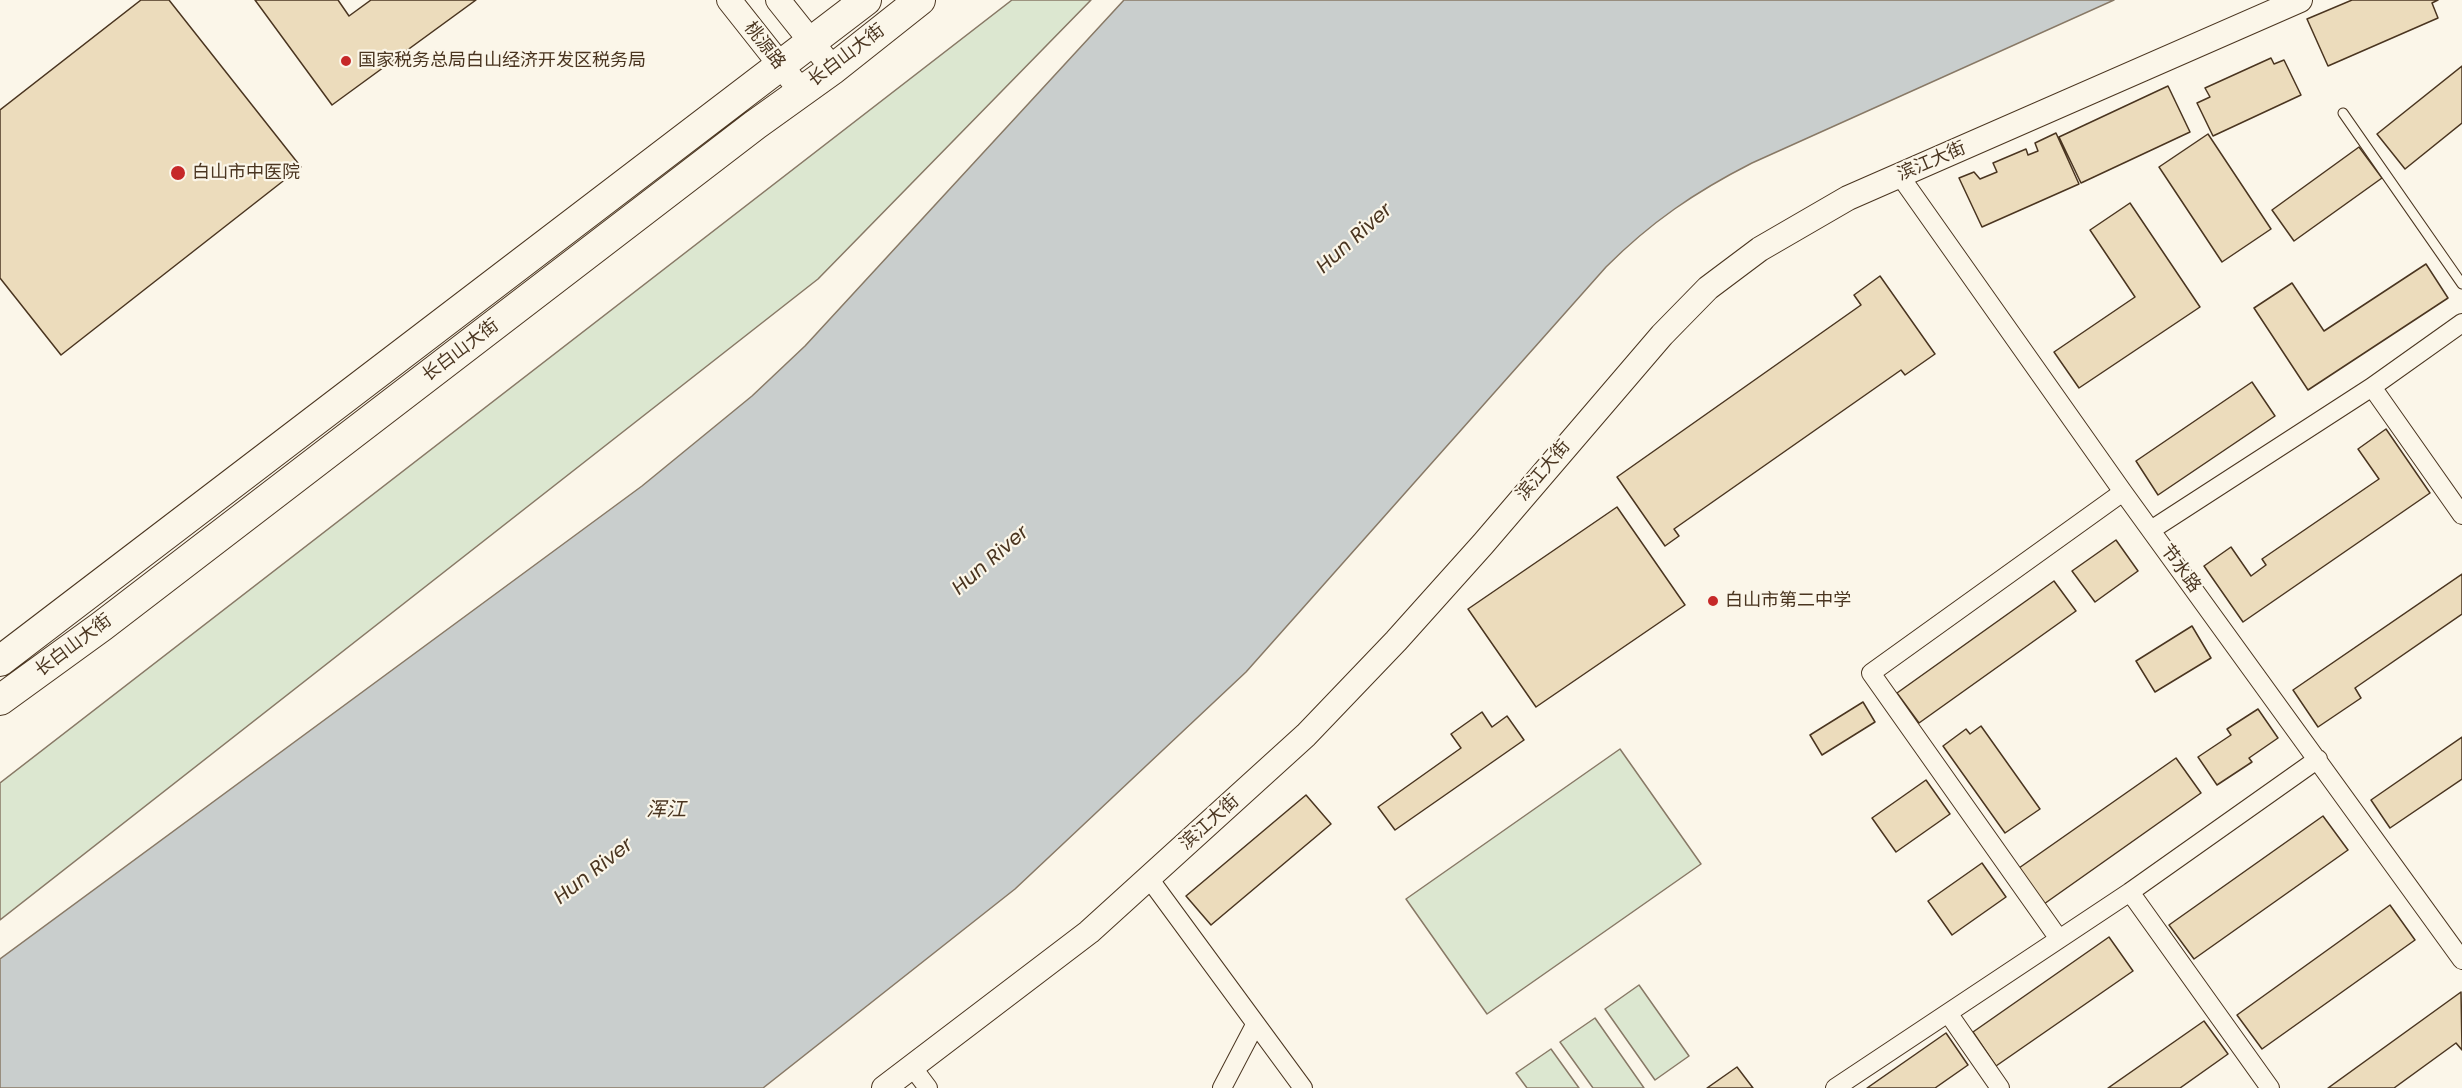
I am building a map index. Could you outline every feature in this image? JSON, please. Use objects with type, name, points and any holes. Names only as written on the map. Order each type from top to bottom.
[{"type":"main road","name":"长白山大街","points":[[0,661],[866,0]]},
{"type":"main road","name":"长白山大街","points":[[0,700],[102,626],[801,91],[833,69],[920,0]]},
{"type":"street","name":"桃源路","points":[[729,0],[801,91]]},
{"type":"street","points":[[778,0],[833,69]]},
{"type":"street","name":"滨江大街","points":[[884,1088],[1089,932],[1306,735],[1396,641],[1654,344],[1708,288],[1760,249],[1848,198],[2300,0]]},
{"type":"street","name":"节水路","points":[[1900,176],[2123,492],[2462,960]]},
{"type":"street","points":[[2151,530],[2372,387],[2462,323]]},
{"type":"street","points":[[2372,387],[2462,514]]},
{"type":"street","points":[[2060,939],[1871,673],[2123,492]]},
{"type":"street","points":[[1836,1088],[2130,892],[2318,759]]},
{"type":"street","points":[[1148,877],[1303,1088]]},
{"type":"street","points":[[2130,892],[2270,1088]]},
{"type":"street","points":[[1948,1013],[2000,1088]]},
{"type":"street","points":[[1222,1088],[1255,1025]]},
{"type":"street","points":[[913,1068],[928,1088]]},
{"type":"lane","points":[[2343,113],[2462,284]]},
{"type":"green space","points":[[1012,0],[1091,0],[818,279],[0,920],[0,783]]},
{"type":"green space","points":[[1620,749],[1701,864],[1487,1014],[1406,899]]},
{"type":"green space","points":[[1639,985],[1689,1056],[1655,1080],[1605,1009]]},
{"type":"green space","points":[[1595,1018],[1644,1088],[1593,1088],[1560,1042]]},
{"type":"green space","points":[[1551,1049],[1579,1088],[1527,1088],[1516,1073]]},
{"type":"water","name":"浑江","points":[[1124,0],[2114,0],[1752,163],[1711,185],[1657,222],[1606,267],[1246,672],[1015,889],[763,1088],[0,1088],[0,959],[642,486],[752,396],[805,346]]},
{"type":"building","points":[[141,0],[169,0],[301,167],[61,355],[0,278],[0,110]]},
{"type":"building","name":"国家税务总局白山经济开发区税务局","points":[[255,0],[338,0],[349,16],[371,0],[476,0],[332,105]]},
{"type":"building","points":[[2352,0],[2438,0],[2432,3],[2438,18],[2328,66],[2307,19]]},
{"type":"building","points":[[2271,58],[2274,64],[2284,60],[2301,95],[2213,136],[2197,103],[2210,97],[2205,88]]},
{"type":"building","points":[[2462,66],[2462,123],[2405,169],[2377,134]]},
{"type":"building","points":[[2168,86],[2190,132],[2081,183],[2059,137]]},
{"type":"building","points":[[2056,133],[2079,184],[1982,227],[1959,178],[1974,172],[1980,179],[1997,172],[1993,163],[2026,149],[2028,155],[2038,151],[2035,143]]},
{"type":"building","points":[[2208,134],[2271,229],[2222,262],[2159,167]]},
{"type":"building","points":[[2359,147],[2382,178],[2294,241],[2272,210]]},
{"type":"building","points":[[2130,203],[2200,307],[2079,388],[2054,352],[2135,297],[2090,230]]},
{"type":"building","points":[[2426,264],[2448,298],[2308,390],[2254,308],[2292,283],[2324,331]]},
{"type":"building","points":[[1880,276],[1935,354],[1905,375],[1901,370],[1674,529],[1679,536],[1665,546],[1617,477],[1861,305],[1854,295]]},
{"type":"building","points":[[2252,382],[2275,416],[2158,495],[2136,461]]},
{"type":"building","points":[[2386,429],[2430,493],[2243,622],[2204,566],[2231,547],[2251,576],[2266,565],[2262,559],[2379,479],[2358,449]]},
{"type":"building","points":[[1617,507],[1685,605],[1536,707],[1468,609]]},
{"type":"building","points":[[2116,540],[2138,571],[2095,602],[2072,571]]},
{"type":"building","points":[[2462,574],[2462,614],[2355,688],[2361,698],[2318,727],[2293,690]]},
{"type":"building","points":[[2054,581],[2076,611],[1919,723],[1897,693]]},
{"type":"building","points":[[2192,626],[2211,658],[2155,692],[2136,661]]},
{"type":"building","points":[[1863,702],[1875,722],[1822,755],[1810,735]]},
{"type":"building","points":[[2258,709],[2278,738],[2249,758],[2252,762],[2217,785],[2198,757],[2231,735],[2227,729]]},
{"type":"building","points":[[1482,712],[1492,727],[1507,716],[1524,740],[1395,830],[1378,807],[1461,748],[1451,734]]},
{"type":"building","points":[[1981,726],[2040,809],[2005,833],[1943,746],[1966,729],[1970,734]]},
{"type":"building","points":[[2462,737],[2462,779],[2390,828],[2371,800]]},
{"type":"building","points":[[2176,758],[2201,793],[2044,904],[2019,868]]},
{"type":"building","points":[[1926,780],[1950,814],[1896,852],[1872,818]]},
{"type":"building","points":[[1306,795],[1331,824],[1211,925],[1186,896]]},
{"type":"building","points":[[2323,816],[2348,850],[2194,959],[2169,925]]},
{"type":"building","points":[[1982,863],[2006,897],[1952,935],[1928,901]]},
{"type":"building","points":[[2390,905],[2415,940],[2262,1049],[2237,1015]]},
{"type":"building","points":[[2109,937],[2133,971],[1996,1066],[1973,1032]]},
{"type":"building","points":[[2461,992],[2462,1050],[2456,1043],[2394,1088],[2328,1088]]},
{"type":"building","points":[[2204,1021],[2228,1054],[2180,1088],[2108,1088]]},
{"type":"building","points":[[1946,1033],[1968,1065],[1935,1088],[1867,1088]]},
{"type":"building","points":[[1737,1067],[1753,1088],[1707,1088]]},
{"type":"place","name":"国家税务总局白山经济开发区税务局","points":[[346,61]]},
{"type":"place","name":"白山市中医院","points":[[178,173]]},
{"type":"place","name":"白山市第二中学","points":[[1713,601]]},
{"type":"water label","name":"Hun River","points":[[1355,239]]},
{"type":"water label","name":"Hun River","points":[[991,561]]},
{"type":"water label","name":"Hun River","points":[[594,872]]}]
